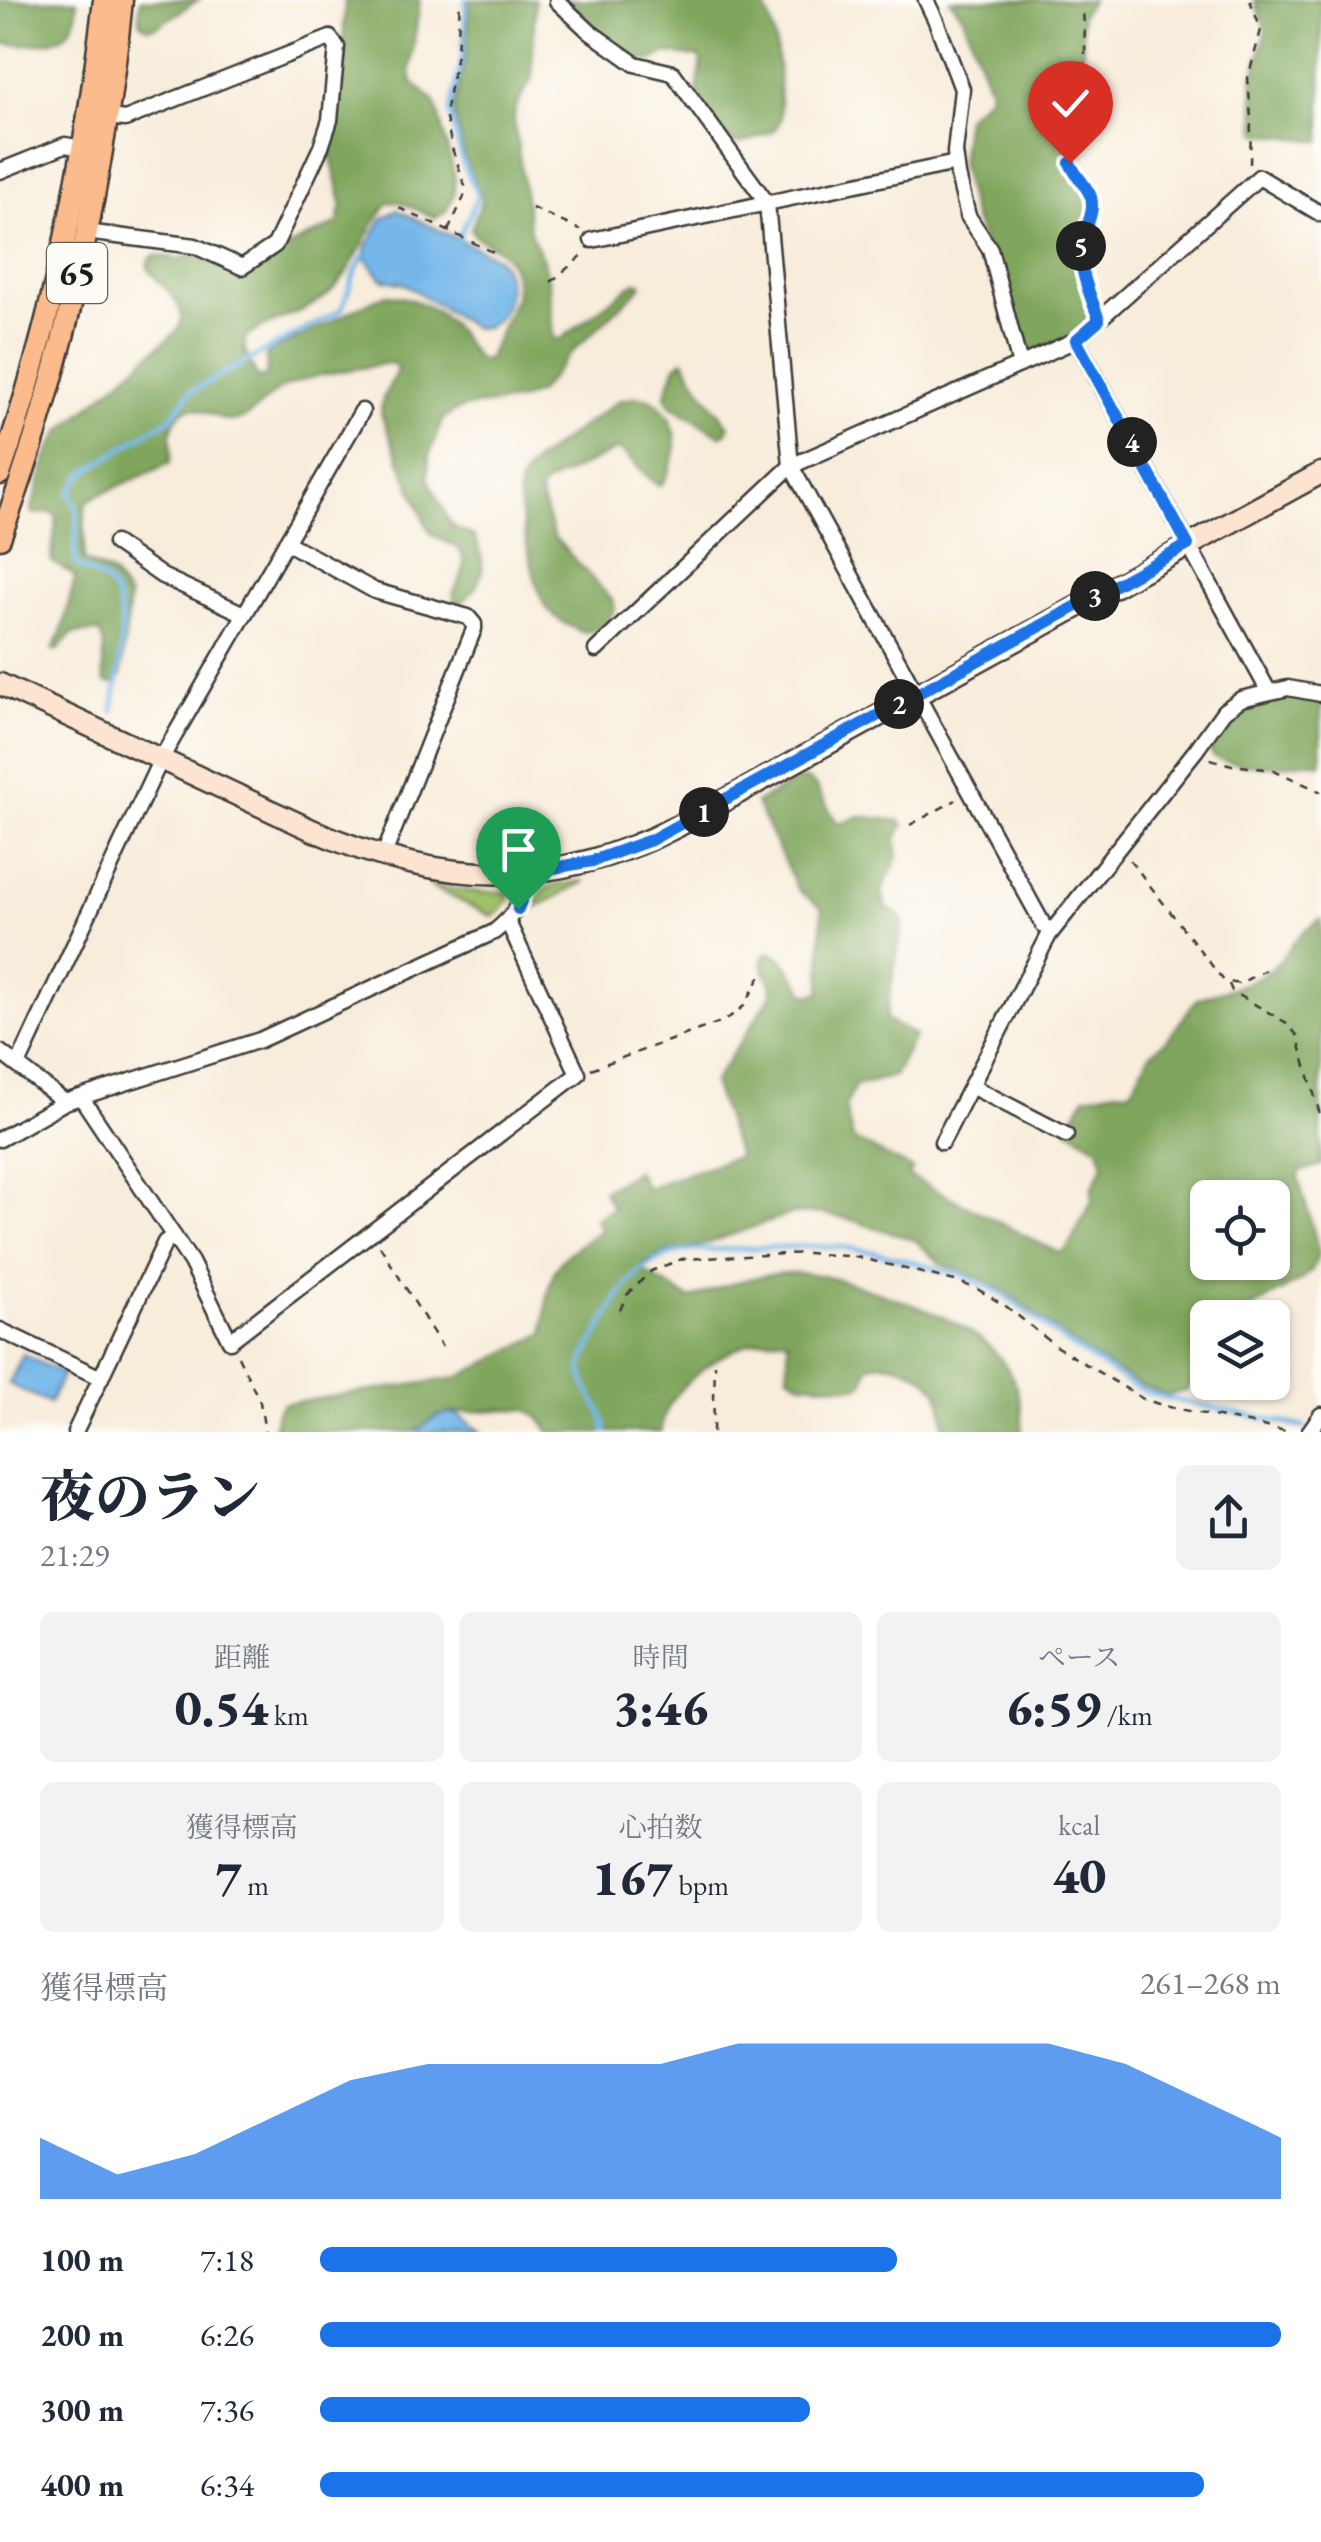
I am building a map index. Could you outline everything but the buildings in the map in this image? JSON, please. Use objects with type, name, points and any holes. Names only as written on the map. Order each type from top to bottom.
[{"type":"main road","name":"65","points":[[0,471],[45,324],[83,148],[104,0]]},
{"type":"main road","name":"65","points":[[0,538],[42,409],[86,232],[108,117],[122,0]]},
{"type":"street","points":[[557,0],[590,32],[635,64],[672,73],[767,203],[791,466],[1044,926],[1052,931]]},
{"type":"street","points":[[926,0],[962,89],[956,163],[968,216],[990,249],[1020,366]]},
{"type":"street","points":[[86,232],[194,246],[242,267],[276,245],[330,120],[338,47],[330,38],[126,119],[108,117]]},
{"type":"street","points":[[0,171],[65,145],[83,148]]},
{"type":"street","points":[[592,240],[956,163]]},
{"type":"street","points":[[596,650],[791,466],[1076,340],[1259,177],[1321,214]]},
{"type":"street","points":[[1076,340],[1269,692]]},
{"type":"street","points":[[18,1065],[160,759],[362,411]]},
{"type":"street","points":[[0,684],[312,830],[382,857],[456,872],[532,872],[592,861],[651,840],[1321,473]]},
{"type":"street","points":[[286,542],[375,591],[468,617],[474,624],[382,857]]},
{"type":"street","points":[[115,543],[162,576],[244,614]]},
{"type":"street","points":[[942,1142],[1052,931],[1224,711],[1232,704],[1288,688],[1321,694]]},
{"type":"street","points":[[0,1139],[65,1102],[260,1040],[494,932],[518,909],[532,872]]},
{"type":"street","points":[[81,1097],[192,1262],[230,1341],[578,1074],[508,922]]},
{"type":"street","points":[[0,1052],[65,1102]]},
{"type":"street","points":[[971,1086],[1066,1135]]},
{"type":"street","points":[[75,1432],[165,1242],[174,1236]]},
{"type":"street","points":[[0,1330],[101,1378]]},
{"type":"street","points":[[1309,1432],[1321,1415]]},
{"type":"path","points":[[448,231],[466,186],[444,113],[457,53],[460,0]]},
{"type":"path","points":[[1250,0],[1262,30],[1248,78],[1249,162],[1259,177]]},
{"type":"path","points":[[1083,14],[1083,84],[1079,128],[1070,150],[1070,163],[1090,196],[1092,210],[1080,258],[1099,320]]},
{"type":"path","points":[[399,208],[497,254]]},
{"type":"path","points":[[532,208],[588,234],[592,240],[590,248],[551,282]]},
{"type":"path","points":[[1196,750],[1223,764],[1274,770],[1321,792]]},
{"type":"path","points":[[910,824],[972,794]]},
{"type":"path","points":[[1119,846],[1220,978],[1238,984],[1266,970]]},
{"type":"path","points":[[578,1074],[726,1020],[744,1006],[762,974]]},
{"type":"path","points":[[1228,983],[1232,991],[1284,1022],[1297,1036],[1321,1118]]},
{"type":"path","points":[[372,1232],[442,1346]]},
{"type":"path","points":[[620,1310],[638,1282],[682,1259],[857,1256],[980,1290],[1068,1354],[1143,1399],[1291,1432]]},
{"type":"path","points":[[230,1341],[260,1402],[265,1432]]},
{"type":"path","points":[[713,1432],[715,1364]]},
{"type":"green space","points":[[0,0],[77,0],[76,16],[71,28],[53,41],[0,44]]},
{"type":"green space","points":[[140,0],[198,0],[158,26],[148,28],[141,24]]},
{"type":"green space","points":[[345,0],[420,0],[410,71],[412,82],[435,102],[455,177],[454,195],[446,211],[436,218],[399,202],[388,203],[346,274],[328,294],[245,338],[245,351],[257,377],[267,374],[266,357],[270,352],[384,295],[410,299],[443,316],[478,360],[489,356],[515,298],[516,285],[504,255],[471,230],[482,200],[465,160],[454,113],[466,55],[469,0],[535,0],[532,79],[515,109],[514,120],[530,232],[549,281],[554,339],[561,339],[635,282],[642,286],[571,353],[539,392],[518,401],[467,407],[442,420],[429,456],[428,478],[450,523],[474,536],[482,564],[475,588],[461,603],[456,603],[453,594],[463,570],[461,552],[428,529],[382,417],[383,398],[397,370],[394,364],[334,372],[295,383],[277,391],[239,420],[194,409],[181,413],[171,431],[170,463],[90,499],[85,506],[84,560],[112,574],[129,597],[121,676],[114,683],[105,682],[99,632],[72,634],[58,650],[53,650],[75,578],[51,560],[57,516],[31,511],[49,451],[61,431],[178,330],[178,306],[147,265],[155,255],[180,259],[198,253],[237,271],[338,223],[342,203],[329,149],[342,69]]},
{"type":"green space","points":[[564,0],[760,0],[775,40],[781,118],[777,126],[747,142],[732,141],[700,100],[699,57],[666,53],[651,61],[637,59]]},
{"type":"green space","points":[[950,0],[1092,0],[1081,15],[1083,46],[1077,121],[1067,149],[1072,177],[1087,198],[1089,209],[1077,244],[1077,258],[1091,311],[1071,334],[1041,349],[1022,350],[972,214],[960,162],[966,117],[990,90],[963,16]]},
{"type":"green space","points":[[1254,0],[1321,0],[1321,141],[1258,133],[1253,79],[1266,30]]},
{"type":"green space","points":[[684,360],[729,426],[727,432],[714,432],[670,405],[667,390],[676,365]]},
{"type":"green space","points":[[635,397],[658,404],[674,429],[676,447],[663,483],[653,482],[618,449],[545,484],[539,491],[554,537],[613,601],[615,609],[606,622],[582,632],[556,617],[544,604],[527,546],[519,487],[535,461],[618,401]]},
{"type":"green space","points":[[1288,693],[1321,700],[1321,764],[1246,764],[1212,755],[1212,739],[1230,715],[1247,705]]},
{"type":"green space","points":[[807,779],[815,785],[837,823],[859,816],[900,821],[904,825],[896,838],[898,858],[882,890],[886,908],[903,921],[886,1017],[915,1035],[894,1076],[855,1086],[845,1107],[853,1139],[912,1169],[909,1176],[1057,1252],[1067,1249],[1092,1200],[1092,1188],[1104,1163],[1099,1148],[1068,1129],[1085,1096],[1128,1091],[1149,1055],[1168,1039],[1197,999],[1244,984],[1272,969],[1301,934],[1321,919],[1321,1165],[1301,1171],[1298,1177],[1316,1239],[1318,1256],[1312,1270],[1266,1300],[1190,1300],[1190,1386],[1167,1395],[1137,1384],[1085,1352],[1004,1291],[941,1264],[915,1240],[820,1213],[791,1214],[700,1246],[662,1253],[642,1266],[642,1270],[690,1299],[749,1279],[799,1273],[847,1282],[935,1313],[980,1339],[998,1356],[1012,1377],[1020,1402],[1022,1432],[943,1432],[936,1390],[922,1376],[896,1365],[869,1366],[863,1384],[858,1387],[801,1383],[788,1374],[788,1339],[776,1339],[741,1346],[695,1375],[671,1402],[661,1432],[550,1432],[538,1416],[512,1409],[450,1413],[414,1432],[273,1432],[283,1404],[457,1378],[544,1333],[548,1291],[555,1271],[571,1251],[601,1230],[595,1218],[613,1208],[603,1191],[636,1171],[647,1188],[738,1156],[713,1083],[771,996],[763,957],[769,952],[782,958],[807,995],[821,992],[822,908],[798,890],[756,803],[795,781]]},
{"type":"green space","points":[[584,882],[535,908],[547,889]]},
{"type":"green space","points":[[429,886],[508,892],[509,899],[492,916]]},
{"type":"water","points":[[397,210],[496,257],[504,267],[508,291],[501,314],[493,323],[472,327],[405,284],[382,279],[366,259],[366,248],[382,219]]},
{"type":"water","points":[[23,1354],[63,1374],[49,1403],[9,1384]]},
{"type":"water","points":[[450,1413],[481,1432],[414,1432],[438,1416]]},
{"type":"waterway","points":[[458,239],[478,196],[462,161],[450,113],[463,54],[466,0]]},
{"type":"waterway","points":[[113,711],[121,647],[120,612],[110,586],[77,566],[78,520],[69,493],[84,473],[172,417],[190,392],[341,310],[365,255]]},
{"type":"waterway","points":[[606,1432],[581,1368],[617,1299],[633,1278],[653,1263],[681,1251],[808,1246],[874,1252],[962,1275],[1003,1294],[1062,1340],[1146,1392],[1304,1427]]},
{"type":"waterway","points":[[1318,1432],[1321,1428]]},
{"type":"route","points":[[518,909],[532,872],[592,861],[651,840],[1188,545],[1076,340],[1099,320],[1080,258],[1092,210],[1090,196],[1070,163]]}]
